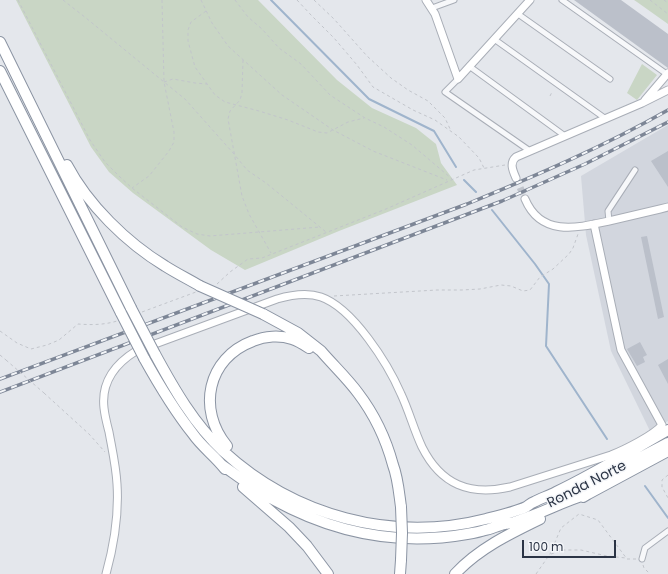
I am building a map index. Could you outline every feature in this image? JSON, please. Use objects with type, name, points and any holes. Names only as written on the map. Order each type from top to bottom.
[{"type":"highway","points":[[0,42],[58,161],[136,310],[155,354],[171,384],[190,412],[223,450],[268,485],[286,496],[318,510],[346,519],[375,525],[424,528],[469,523],[527,506],[532,502],[556,492],[580,480],[666,427]]},
{"type":"highway","points":[[0,71],[120,317],[159,386],[193,435],[222,465],[249,485],[272,500],[314,520],[362,533],[391,537],[415,538],[466,534],[517,522],[579,496],[588,494]]},
{"type":"highway","points":[[37,116],[46,126],[70,170],[87,196],[110,223],[139,249],[201,288],[263,314],[298,333],[321,351],[358,393],[378,426],[394,465],[401,507],[402,533],[400,574]]},
{"type":"highway","points":[[238,463],[232,452],[220,438],[210,414],[210,390],[218,369],[225,359],[234,351],[246,344],[271,336],[293,339],[333,365]]},
{"type":"highway","name":"Ronda Norte","points":[[527,506],[534,505],[556,496],[631,458],[668,437]]},
{"type":"highway","name":"Ronda Norte","points":[[505,524],[515,518],[551,505],[668,443]]},
{"type":"highway","points":[[455,574],[481,550],[501,538],[580,499],[668,451]]},
{"type":"highway","points":[[222,465],[228,474],[289,527],[307,546],[328,574]]},
{"type":"street","points":[[426,0],[435,14],[458,79]]},
{"type":"street","points":[[432,8],[454,0]]},
{"type":"street","points":[[530,0],[445,92],[530,151]]},
{"type":"street","points":[[562,0],[668,74],[642,103]]},
{"type":"street","points":[[518,14],[610,79]]},
{"type":"street","points":[[494,39],[606,119]]},
{"type":"street","points":[[469,66],[565,136]]},
{"type":"street","points":[[516,178],[512,170],[512,163],[516,157],[606,119],[668,90]]},
{"type":"street","points":[[609,221],[608,212],[635,170]]},
{"type":"street","points":[[525,199],[532,212],[540,220],[553,226],[568,228],[609,221],[668,207]]},
{"type":"street","points":[[106,574],[114,542],[118,496],[116,471],[104,407],[105,388],[113,370],[136,351],[291,295],[312,295],[327,299],[347,314],[357,325],[392,374],[427,457],[441,473],[462,486],[484,491],[510,487],[611,455],[666,427],[621,350],[594,224]]},
{"type":"street","points":[[642,560],[645,548],[668,531]]},
{"type":"path","points":[[18,0],[90,140],[105,162],[120,178],[182,227],[198,234],[210,236],[320,227]]},
{"type":"path","points":[[63,0],[185,99],[247,170],[266,183],[326,232]]},
{"type":"path","points":[[132,188],[149,176],[174,142],[174,132],[164,82],[162,0]]},
{"type":"path","points":[[201,0],[212,23],[228,46],[282,95],[333,130],[373,151],[449,181]]},
{"type":"path","points":[[234,0],[248,17],[262,29],[279,48],[301,64],[330,95],[365,118],[384,127],[412,145],[452,179]]},
{"type":"path","points":[[297,0],[334,38],[373,87],[413,110],[435,120],[451,131],[459,137],[479,158],[484,168]]},
{"type":"path","points":[[314,0],[334,19],[367,56],[391,78],[408,90],[428,101],[445,118],[451,131]]},
{"type":"path","points":[[650,0],[667,13],[668,10]]},
{"type":"path","points":[[654,3],[657,0]]},
{"type":"path","points":[[665,0],[668,3]]},
{"type":"path","points":[[206,11],[191,22],[188,30],[188,42],[195,67],[215,95],[225,102],[288,120],[318,132],[327,133],[348,122],[365,118]]},
{"type":"path","points":[[243,59],[242,93],[240,100],[230,111],[228,119],[242,196],[249,214],[272,254]]},
{"type":"path","points":[[164,82],[173,79],[207,84]]},
{"type":"path","points":[[550,96],[552,92]]},
{"type":"path","points":[[216,284],[248,259],[262,258],[382,211],[474,170],[512,163]]},
{"type":"path","points":[[335,296],[480,289],[501,285],[511,286],[522,291],[530,290],[540,278],[553,269],[569,254],[573,248],[581,226]]},
{"type":"path","points":[[136,310],[201,288]]},
{"type":"path","points":[[0,331],[17,343],[31,349],[59,340],[78,324],[92,325],[111,323],[120,317]]},
{"type":"path","points":[[0,355],[89,434],[107,454]]},
{"type":"path","points":[[668,475],[662,480],[662,488],[668,498]]},
{"type":"path","points":[[536,574],[550,554],[561,528],[579,514],[598,520],[627,558]]},
{"type":"path","points":[[550,554],[564,550],[581,550],[607,556],[642,560],[644,568],[650,574]]},
{"type":"shaded area","points":[[668,125],[668,421],[650,431],[611,351],[586,235],[581,176]]},
{"type":"green space","points":[[16,0],[258,0],[337,80],[372,108],[416,128],[436,144],[441,163],[457,185],[339,231],[245,270],[211,250],[133,193],[109,172],[91,147]]},
{"type":"green space","points":[[634,0],[668,0],[668,24],[637,2]]},
{"type":"green space","points":[[642,64],[657,75],[637,100],[627,93]]},
{"type":"building","points":[[574,0],[621,0],[668,34],[668,68]]},
{"type":"building","points":[[668,151],[668,187],[651,161]]},
{"type":"building","points":[[647,236],[664,317],[658,319],[641,237]]},
{"type":"building","points":[[640,342],[647,355],[643,357],[645,362],[637,366],[627,349]]},
{"type":"building","points":[[668,359],[668,384],[658,365]]},
{"type":"waterway","points":[[271,0],[369,99],[434,131],[456,167]]},
{"type":"waterway","points":[[464,180],[476,192]]},
{"type":"waterway","points":[[492,210],[549,284],[546,346],[607,439]]},
{"type":"waterway","points":[[645,486],[668,518]]},
{"type":"tunnel","points":[[516,178],[525,199]]},
{"type":"railway","points":[[0,379],[467,204],[594,149],[668,110]]},
{"type":"railway","points":[[0,392],[502,201],[585,164],[668,122]]}]
